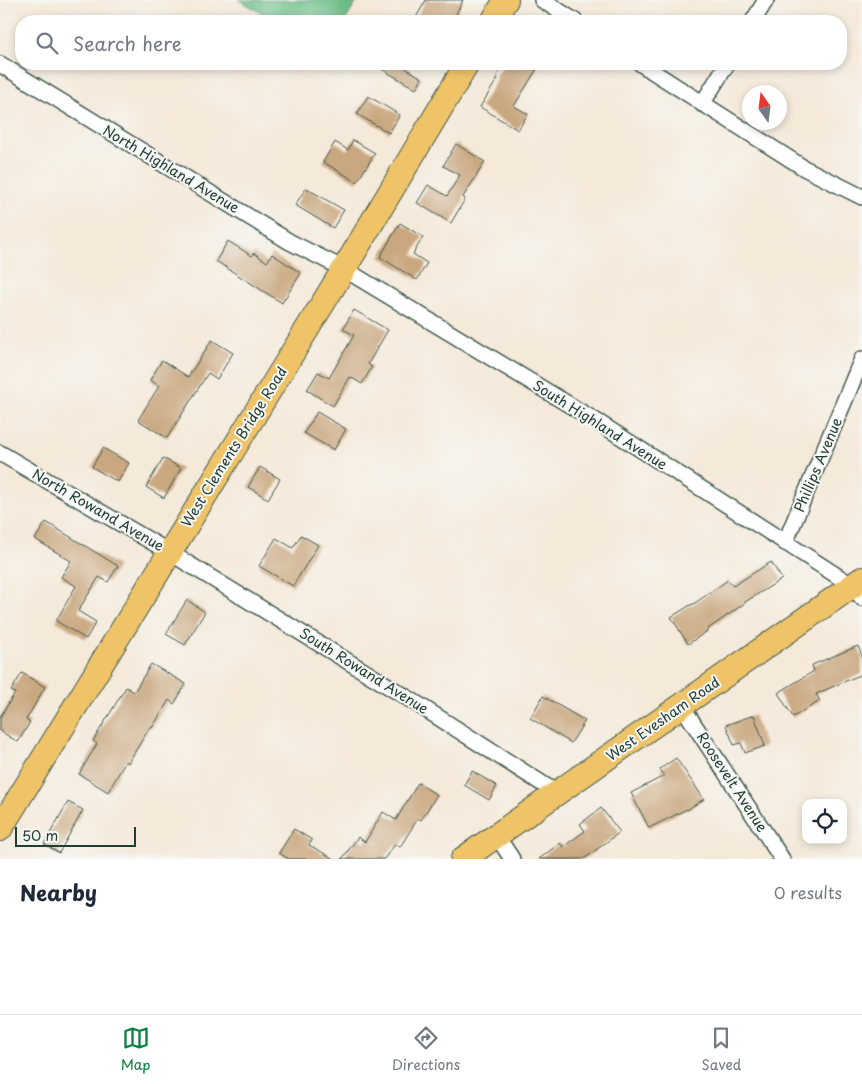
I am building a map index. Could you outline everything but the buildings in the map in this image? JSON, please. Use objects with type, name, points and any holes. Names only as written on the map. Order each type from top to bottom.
[{"type":"main road","points":[[497,15],[506,0]]},
{"type":"main road","name":"West Clements Bridge Road","points":[[0,829],[463,70]]},
{"type":"main road","name":"West Evesham Road","points":[[463,859],[682,706],[859,588]]},
{"type":"street","points":[[542,0],[566,15]]},
{"type":"street","points":[[757,15],[766,0]]},
{"type":"street","name":"North Highland Avenue","points":[[0,64],[290,242],[344,268]]},
{"type":"street","points":[[650,70],[804,168],[862,197]]},
{"type":"street","points":[[702,104],[723,70]]},
{"type":"street","name":"South Highland Avenue","points":[[344,268],[602,424],[785,543],[859,588]]},
{"type":"street","name":"Phillips Avenue","points":[[785,543],[862,359]]},
{"type":"street","name":"North Rowand Avenue","points":[[0,453],[169,552]]},
{"type":"street","name":"South Rowand Avenue","points":[[169,552],[411,700],[557,793]]},
{"type":"street","name":"Roosevelt Avenue","points":[[682,706],[782,859]]},
{"type":"street","points":[[497,836],[512,859]]},
{"type":"green space","points":[[239,0],[358,0],[349,15],[265,15]]}]
